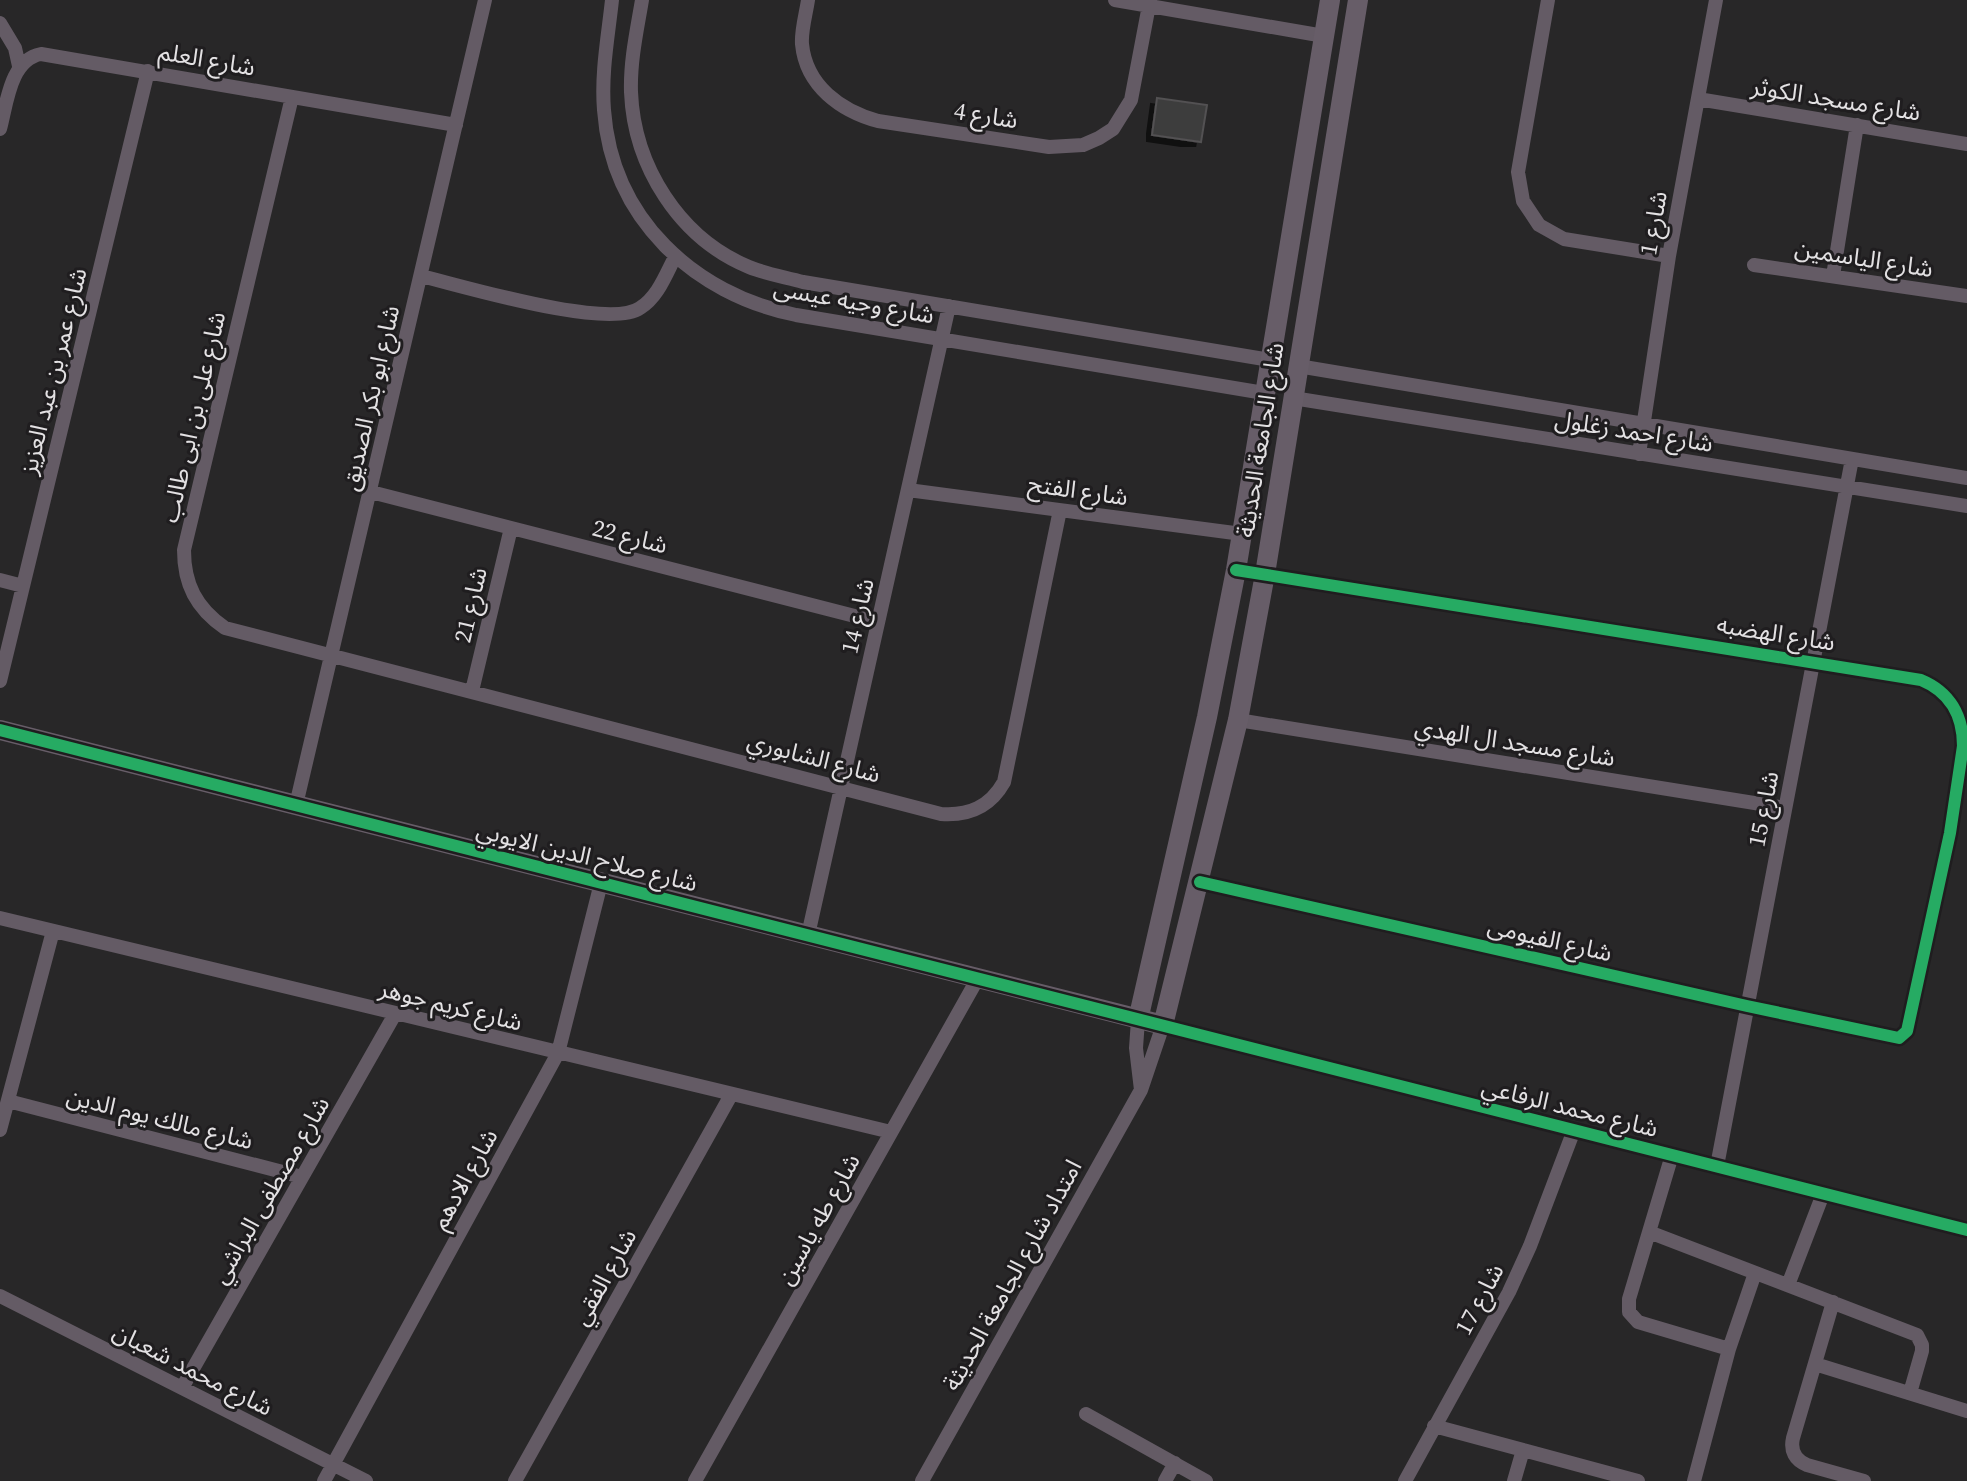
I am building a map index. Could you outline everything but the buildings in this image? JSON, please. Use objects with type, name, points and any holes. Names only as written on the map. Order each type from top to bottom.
[{"type":"street","name":"شارع ابو بكر الصديق","points":[[296,805],[485,0]]},
{"type":"street","name":"شارع وجيه عيسى","points":[[612,0],[603,87],[608,141],[616,167],[640,216],[675,257],[719,289],[769,310],[1264,393]]},
{"type":"street","name":"شارع وجيه عيسى","points":[[642,0],[633,62],[633,118],[650,171],[664,196],[681,218],[712,246],[749,267],[803,282],[1270,360]]},
{"type":"street","name":"شارع 4","points":[[808,0],[802,43],[806,62],[814,79],[841,107],[878,121],[1066,148],[1099,138],[1113,129],[1124,115],[1131,100],[1149,3]]},
{"type":"street","points":[[1115,0],[1149,3],[1324,36]]},
{"type":"street","name":"شارع الجامعة الحديثة","points":[[1138,1020],[1207,717],[1236,570],[1330,0]]},
{"type":"street","name":"شارع الجامعة الحديثة","points":[[1163,1025],[1238,720],[1265,574],[1358,0]]},
{"type":"street","points":[[1548,0],[1518,172],[1523,201],[1539,225],[1564,239],[1669,256]]},
{"type":"street","name":"شارع 1","points":[[1639,454],[1669,256],[1716,0]]},
{"type":"street","points":[[0,23],[15,48],[19,66],[0,129]]},
{"type":"street","name":"شارع العلم","points":[[19,66],[32,55],[41,54],[456,125]]},
{"type":"street","name":"شارع عمر بن عبد العزيز","points":[[0,681],[148,71]]},
{"type":"street","name":"شارع على بن ابى طالب","points":[[292,97],[188,535],[184,565],[187,581],[201,608],[225,628],[332,655]]},
{"type":"street","name":"شارع مسجد الكوثر","points":[[1698,99],[1967,144]]},
{"type":"street","points":[[1833,276],[1857,125]]},
{"type":"street","points":[[421,276],[577,312],[613,316],[639,309],[657,292],[675,257]]},
{"type":"street","name":"شارع الياسمين","points":[[1754,265],[1967,296]]},
{"type":"street","name":"شارع 14","points":[[808,935],[949,306]]},
{"type":"street","name":"شارع احمد زغلول","points":[[1298,366],[1967,478]]},
{"type":"street","name":"شارع احمد زغلول","points":[[1293,398],[1967,506]]},
{"type":"street","name":"شارع 15","points":[[1717,1166],[1852,459]]},
{"type":"street","name":"شارع الفتح","points":[[908,490],[1242,534]]},
{"type":"street","name":"شارع 22","points":[[371,492],[878,622]]},
{"type":"street","name":"شارع الشابوري","points":[[332,655],[941,814],[956,815],[971,812],[996,796],[1004,782],[1060,510]]},
{"type":"street","name":"شارع 21","points":[[472,691],[511,528]]},
{"type":"street","name":"شارع الهضبه","points":[[1236,570],[1813,661],[1934,685],[1953,705],[1963,732],[1963,746],[1950,833],[1907,1031],[1902,1036],[1892,1037]]},
{"type":"street","points":[[0,580],[23,586]]},
{"type":"street","name":"شارع مسجد ال الهدي","points":[[1238,720],[1785,808]]},
{"type":"street","name":"شارع صلاح الدين الايوبي","points":[[0,730],[1163,1025]]},
{"type":"street","name":"شارع الفيومى","points":[[1200,882],[1892,1037]]},
{"type":"street","name":"شارع الادهم","points":[[324,1481],[558,1053],[601,883]]},
{"type":"street","name":"شارع كريم جوهر","points":[[0,918],[891,1132]]},
{"type":"street","points":[[0,1130],[53,931]]},
{"type":"street","name":"شارع طه ياسين","points":[[695,1481],[978,978]]},
{"type":"street","name":"شارع مصطفى البراشي","points":[[182,1388],[395,1014]]},
{"type":"street","points":[[1138,1020],[1136,1062],[1141,1090]]},
{"type":"street","name":"امتداد شارع الجامعة الحديثة","points":[[922,1481],[1141,1090],[1163,1025]]},
{"type":"street","name":"شارع محمد الرفاعي","points":[[1163,1025],[1967,1230]]},
{"type":"street","name":"شارع الفقي","points":[[515,1481],[731,1095]]},
{"type":"street","name":"شارع مالك يوم الدين","points":[[8,1101],[302,1177]]},
{"type":"street","name":"شارع 17","points":[[1405,1481],[1509,1292],[1574,1130]]},
{"type":"street","points":[[1672,1155],[1629,1299],[1629,1312],[1638,1322],[1729,1349]]},
{"type":"street","points":[[1788,1285],[1823,1194]]},
{"type":"street","points":[[1649,1232],[1917,1335],[1921,1339],[1922,1351],[1910,1393]]},
{"type":"street","points":[[1694,1481],[1729,1349],[1755,1273]]},
{"type":"street","name":"شارع محمد شعبان","points":[[0,1296],[366,1481]]},
{"type":"street","points":[[1833,1302],[1793,1438],[1793,1451],[1796,1458],[1807,1465],[1864,1481]]},
{"type":"street","points":[[1815,1364],[1967,1411]]},
{"type":"street","points":[[1086,1414],[1206,1481]]},
{"type":"street","points":[[1434,1426],[1638,1481]]},
{"type":"street","points":[[1514,1481],[1523,1450]]},
{"type":"street","points":[[1165,1481],[1175,1463]]},
{"type":"cycle path","points":[[1200,882],[1899,1038],[1907,1031],[1950,833],[1963,746],[1961,725],[1953,706],[1940,691],[1921,680],[1236,570]]},
{"type":"cycle path","points":[[0,730],[1967,1230]]}]
